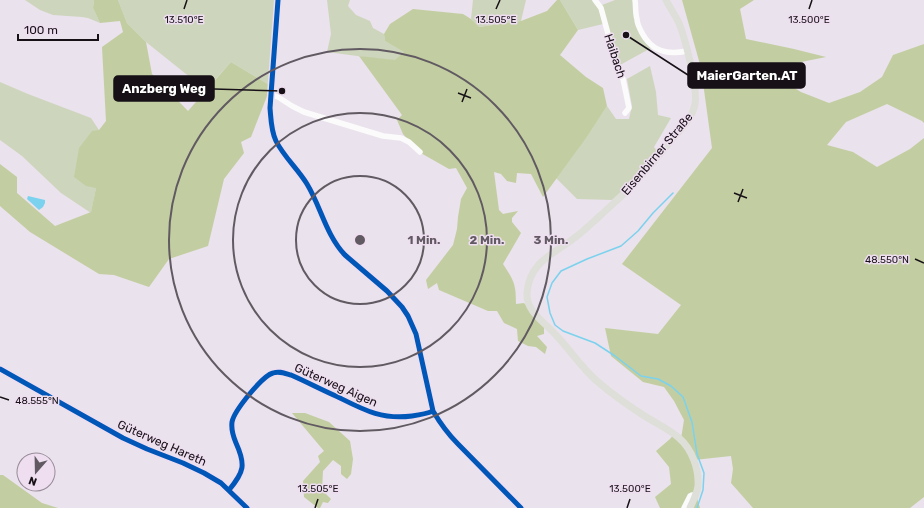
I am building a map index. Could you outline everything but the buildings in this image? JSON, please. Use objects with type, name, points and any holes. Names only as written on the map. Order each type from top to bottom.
[{"type":"main road","name":"Eisenbirner Straße","points":[[666,0],[683,34],[696,97],[694,110],[690,117],[641,177],[630,188],[578,236],[538,265],[532,273],[527,294],[529,304],[535,314],[562,341],[591,376],[635,410],[681,439],[691,453],[695,464],[698,486],[690,508]]},
{"type":"street","points":[[278,0],[270,108],[276,142],[309,186],[339,248],[345,255],[394,297],[408,316],[416,334],[433,411],[449,435],[521,508]]},
{"type":"street","name":"Haibach","points":[[595,0],[601,8],[617,67],[623,80],[629,108],[625,113]]},
{"type":"street","points":[[635,0],[638,24],[649,43],[666,52],[675,53],[687,51]]},
{"type":"street","points":[[272,95],[304,112],[383,136],[401,138],[409,142],[420,152]]},
{"type":"street","name":"Güterweg Hareth","points":[[0,369],[123,438],[184,463],[204,473],[218,481],[247,508]]},
{"type":"street","name":"Güterweg Aigen","points":[[229,490],[238,477],[243,463],[233,434],[233,419],[238,409],[257,385],[271,373],[278,372],[291,375],[378,415],[402,417],[424,414],[433,411]]},
{"type":"street","points":[[684,508],[690,496],[696,495]]},
{"type":"green space","points":[[25,0],[94,0],[93,8],[100,23],[88,18],[53,15],[40,10]]},
{"type":"green space","points":[[94,0],[118,0],[127,23],[146,42],[152,74],[188,111],[231,62],[271,86],[251,137],[241,142],[244,153],[224,179],[208,246],[169,259],[149,287],[114,275],[99,274],[30,232],[0,206],[0,164],[17,177],[17,193],[55,226],[91,212],[96,188],[86,186],[74,177],[79,148],[92,131],[99,130],[106,121],[102,47],[123,32],[120,21],[100,23],[93,8]]},
{"type":"green space","points":[[118,0],[277,0],[271,86],[231,62],[206,90],[146,42],[127,23]]},
{"type":"green space","points":[[327,0],[350,0],[348,6],[356,15],[370,21],[373,28],[384,34],[385,41],[405,52],[395,61],[327,52],[331,34]]},
{"type":"green space","points":[[473,0],[526,0],[521,21],[478,27],[471,19]]},
{"type":"green space","points":[[557,0],[560,0],[578,30],[560,55],[586,77],[603,88],[607,106],[586,138],[543,197],[531,174],[517,173],[516,183],[507,181],[501,174],[494,172],[499,210],[503,214],[518,211],[512,218],[512,222],[521,233],[503,264],[514,283],[516,304],[524,303],[544,327],[544,334],[537,336],[547,347],[545,354],[536,347],[528,346],[518,341],[517,329],[504,323],[497,311],[488,311],[439,290],[437,283],[428,289],[426,280],[453,245],[461,199],[467,188],[456,168],[449,169],[419,152],[403,134],[397,120],[402,115],[359,56],[395,60],[404,52],[385,41],[384,34],[390,24],[413,9],[463,14],[479,27],[521,21],[547,11]]},
{"type":"green space","points":[[560,0],[592,0],[598,6],[603,24],[578,30]]},
{"type":"green space","points":[[615,0],[633,0],[634,11],[651,48],[620,65],[602,5]]},
{"type":"green space","points":[[682,0],[754,0],[740,9],[746,39],[826,57],[791,64],[786,83],[801,92],[829,103],[860,92],[882,77],[893,55],[924,44],[924,123],[887,104],[846,122],[827,145],[853,152],[877,167],[910,149],[924,138],[924,497],[910,508],[753,508],[731,483],[733,469],[731,456],[694,460],[696,495],[700,508],[660,508],[655,497],[671,484],[669,467],[656,451],[674,434],[681,439],[684,420],[674,401],[664,387],[643,382],[611,356],[605,328],[658,334],[681,305],[622,264],[712,148],[701,68]]},
{"type":"green space","points":[[650,66],[656,92],[658,115],[671,118],[654,147],[657,151],[626,187],[612,200],[577,199],[556,178],[607,106],[616,119],[629,119],[632,106],[627,79]]},
{"type":"green space","points":[[0,82],[91,118],[99,130],[96,188],[91,213],[61,193],[22,156],[0,140]]},
{"type":"green space","points":[[292,413],[305,413],[329,422],[350,441],[353,459],[351,474],[347,479],[341,474],[341,466],[333,460],[323,471],[322,490],[331,499],[328,503],[323,502],[320,508],[304,497],[303,481],[320,462],[318,456],[324,451]]},
{"type":"green space","points":[[0,475],[3,475],[16,484],[16,492],[27,492],[42,503],[58,508],[0,508]]},
{"type":"water","points":[[28,196],[45,200],[43,207],[39,210],[27,199]]},
{"type":"waterway","points":[[673,193],[638,231],[621,246],[561,271],[552,283],[547,297],[550,313],[555,325],[563,331],[595,343],[641,376],[658,379],[671,386],[683,397],[692,422],[697,454],[704,473],[703,490],[697,508]]},
{"type":"cycle path","points":[[278,0],[270,108],[274,137],[283,152],[307,184],[328,230],[338,247],[345,255],[387,291],[408,316],[416,334],[433,411],[438,420],[454,440],[521,508]]},
{"type":"cycle path","points":[[0,369],[123,438],[204,473],[221,483],[247,508]]},
{"type":"cycle path","points":[[229,490],[238,478],[242,468],[241,457],[232,430],[232,422],[243,402],[262,380],[275,372],[291,375],[365,410],[382,415],[401,417],[425,414],[433,411]]},
{"type":"place","name":"MaierGarten.AT","points":[[626,35]]},
{"type":"place","name":"Anzberg Weg","points":[[282,91]]}]
